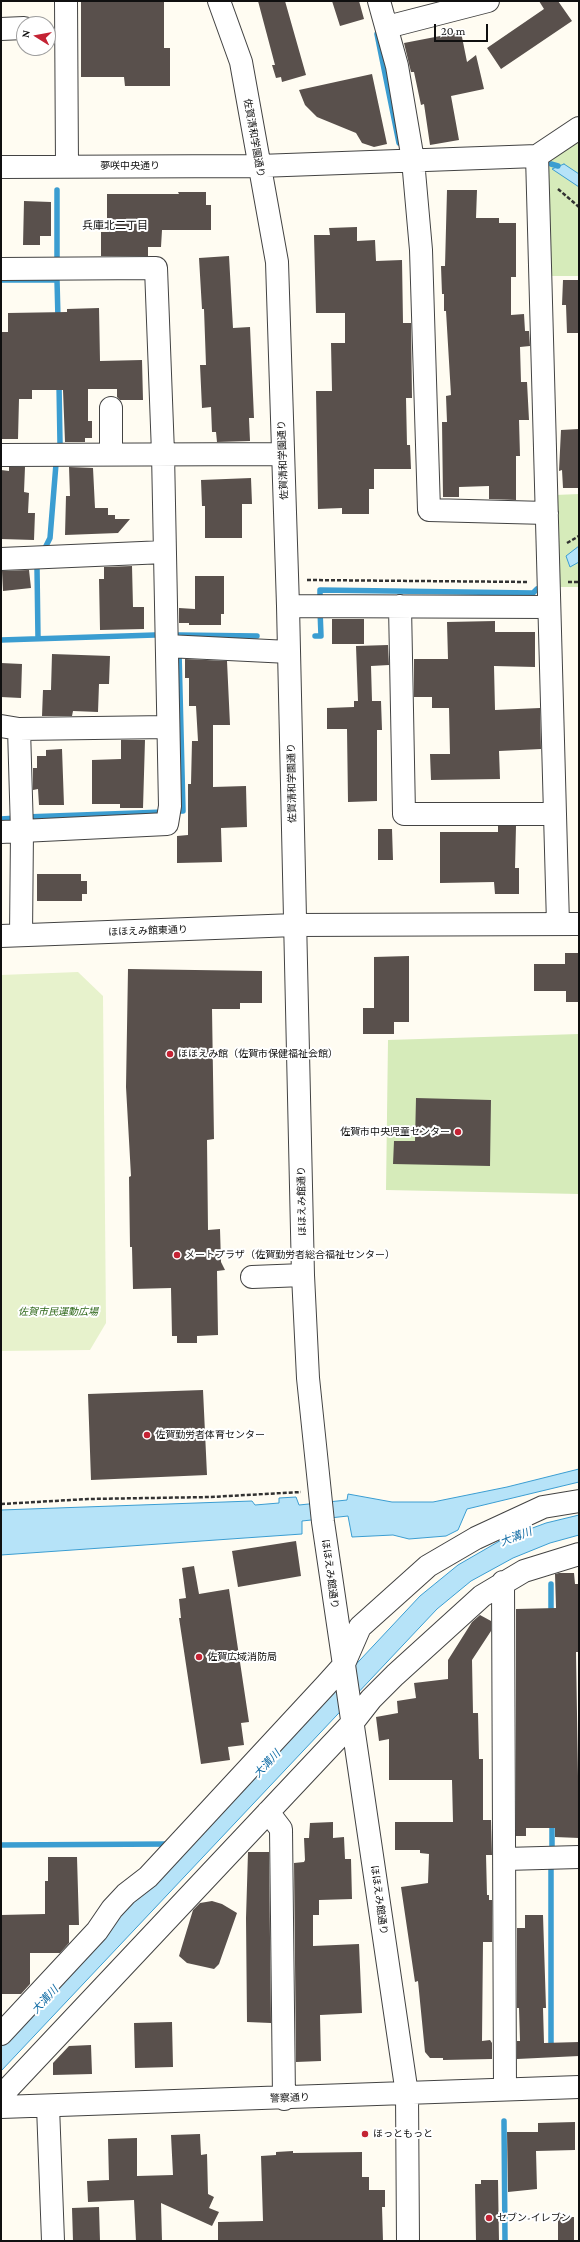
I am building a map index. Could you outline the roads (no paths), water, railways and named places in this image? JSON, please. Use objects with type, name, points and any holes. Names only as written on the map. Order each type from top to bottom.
[{"type":"street","points":[[66,1],[57,28],[67,166]]},
{"type":"street","name":"佐賀清和学園通り","points":[[219,1],[241,62],[277,262],[288,606],[295,925]]},
{"type":"street","points":[[379,1],[387,27],[413,160],[421,250],[429,510],[547,513]]},
{"type":"street","points":[[387,27],[488,1]]},
{"type":"street","points":[[1,29],[16,28]]},
{"type":"street","points":[[569,924],[555,814],[537,156],[579,128]]},
{"type":"street","name":"夢咲中央通り","points":[[1,167],[259,166],[537,156]]},
{"type":"street","points":[[1,269],[156,268],[165,552],[175,646],[168,727],[169,812],[167,824],[17,825]]},
{"type":"street","points":[[110,408],[111,454]]},
{"type":"street","points":[[1,455],[163,453],[283,454]]},
{"type":"street","points":[[1,559],[165,552]]},
{"type":"street","points":[[288,606],[549,607]]},
{"type":"street","points":[[400,606],[404,814],[555,814]]},
{"type":"street","points":[[175,646],[289,652]]},
{"type":"street","points":[[11,936],[17,825],[10,728],[168,727]]},
{"type":"street","name":"ほほえみ館東通り","points":[[11,936],[295,925],[569,924]]},
{"type":"street","name":"ほほえみ館通り","points":[[295,925],[303,1275],[308,1378],[311,1496],[323,1522],[407,2094],[408,2241]]},
{"type":"street","points":[[252,1277],[303,1275]]},
{"type":"street","points":[[1,2034],[97,1932],[112,1909],[126,1894],[148,1877],[344,1670],[360,1627],[428,1566],[476,1538],[543,1507],[579,1500]]},
{"type":"street","points":[[1,2096],[268,1812],[352,1715],[482,1596],[503,1582],[524,1571],[579,1554]]},
{"type":"street","points":[[503,1582],[505,1859],[504,2089]]},
{"type":"street","points":[[268,1812],[281,1829],[284,2098]]},
{"type":"street","points":[[505,1859],[579,1857]]},
{"type":"street","name":"警察通り","points":[[1,2108],[579,2087]]},
{"type":"street","points":[[48,2106],[53,2241]]},
{"type":"water","points":[[564,164],[579,174],[579,187],[552,169]]},
{"type":"water","points":[[579,546],[579,562],[570,567],[566,556]]},
{"type":"water","points":[[579,1469],[579,1482],[467,1509],[458,1530],[446,1536],[409,1539],[393,1535],[352,1537],[348,1516],[302,1521],[302,1534],[1,1555],[1,1510],[252,1501],[255,1505],[279,1503],[279,1498],[296,1497],[299,1505],[347,1500],[348,1494],[392,1502],[433,1502],[507,1487]]},
{"type":"water","name":"大溝川","points":[[579,1515],[579,1535],[550,1543],[513,1558],[471,1581],[437,1609],[1,2071],[1,2043],[420,1596],[458,1565],[503,1539],[546,1523]]},
{"type":"waterway","points":[[377,34],[399,143]]},
{"type":"waterway","points":[[551,164],[558,166]]},
{"type":"waterway","points":[[57,190],[57,258]]},
{"type":"waterway","points":[[1,280],[57,280],[58,319]]},
{"type":"waterway","points":[[59,384],[60,443]]},
{"type":"waterway","points":[[44,550],[50,538],[56,464]]},
{"type":"waterway","points":[[37,568],[38,638]]},
{"type":"waterway","points":[[320,602],[320,590],[533,593],[537,589]]},
{"type":"waterway","points":[[315,636],[321,636],[320,610]]},
{"type":"waterway","points":[[1,640],[155,635]]},
{"type":"waterway","points":[[179,643],[179,635],[257,636]]},
{"type":"waterway","points":[[173,811],[183,811],[179,652]]},
{"type":"waterway","points":[[25,817],[164,812]]},
{"type":"waterway","points":[[1,819],[17,818]]},
{"type":"waterway","points":[[551,1584],[551,1614]]},
{"type":"waterway","points":[[552,1821],[552,1849]]},
{"type":"waterway","points":[[1,1845],[170,1844]]},
{"type":"waterway","points":[[551,1867],[551,2050]]},
{"type":"waterway","points":[[504,2121],[505,2241]]},
{"type":"place","name":"ほほえみ館（佐賀市保健福祉会館）","points":[[170,1054]]},
{"type":"place","name":"佐賀市中央児童センター","points":[[458,1132]]},
{"type":"place","name":"メートプラザ（佐賀勤労者総合福祉センター）","points":[[177,1255]]},
{"type":"place","name":"佐賀勤労者体育センター","points":[[147,1435]]},
{"type":"place","name":"佐賀広域消防局","points":[[199,1657]]},
{"type":"place","name":"ほっともっと","points":[[365,2134]]},
{"type":"place","name":"セブン-イレブン","points":[[489,2218]]},
{"type":"district","name":"兵庫北二丁目","points":[[115,226]]},
{"type":"park label","name":"佐賀市民運動広場","points":[[58,1312]]}]
